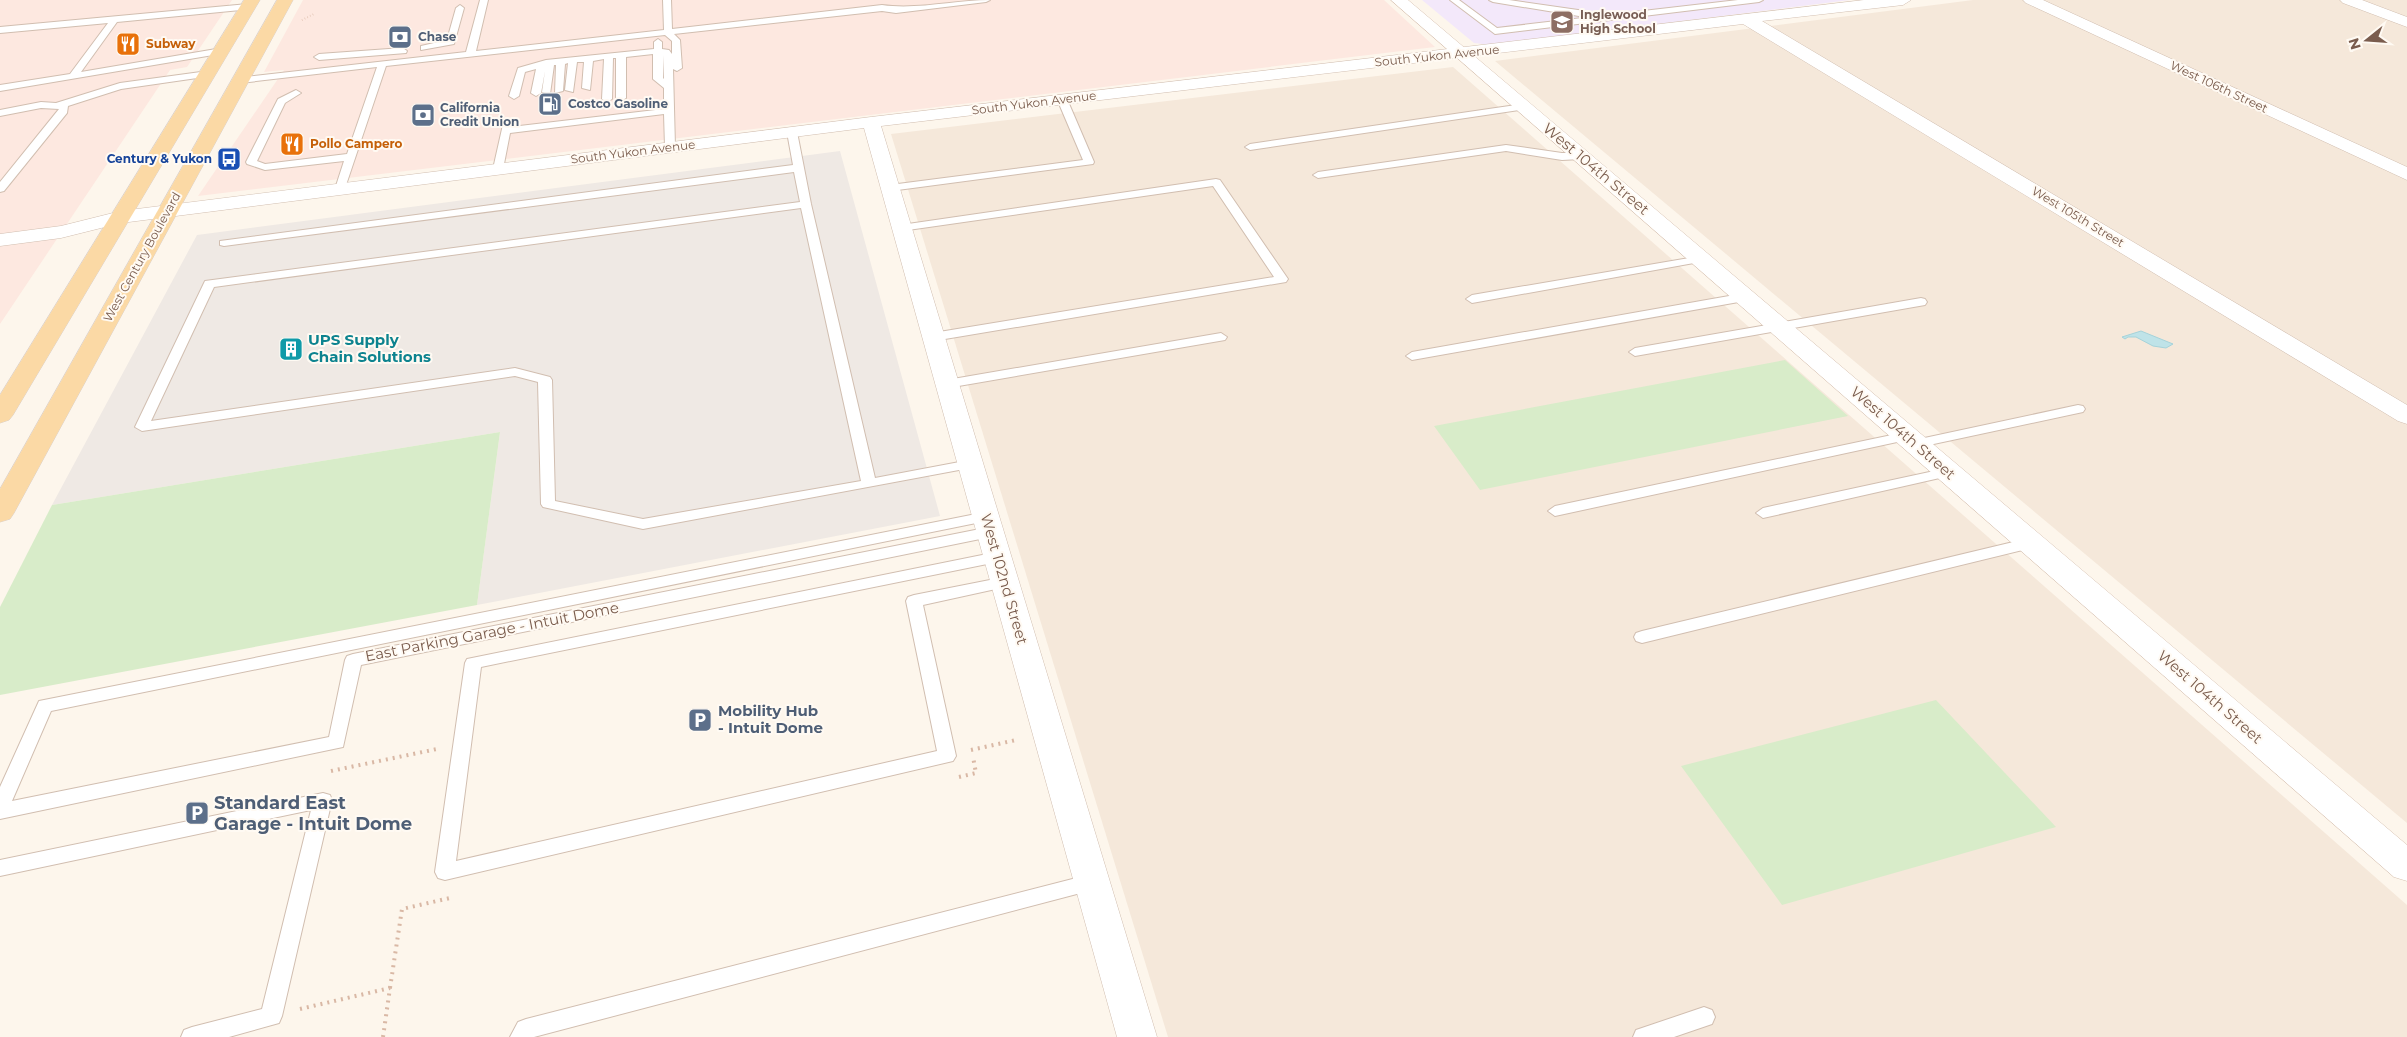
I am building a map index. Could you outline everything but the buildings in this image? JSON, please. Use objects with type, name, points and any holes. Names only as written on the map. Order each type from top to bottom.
[{"type":"main road","name":"West Century Boulevard","points":[[0,513],[284,0]]},
{"type":"main road","points":[[0,416],[250,3]]},
{"type":"street","name":"West 104th Street","points":[[1399,0],[2407,866]]},
{"type":"street","name":"South Yukon Avenue","points":[[121,217],[871,122],[1679,28],[1903,0]]},
{"type":"street","name":"West 106th Street","points":[[2031,0],[2407,174]]},
{"type":"street","points":[[2348,0],[2407,22]]},
{"type":"street","name":"West 105th Street","points":[[1747,19],[2407,416]]},
{"type":"street","name":"West 102nd Street","points":[[871,122],[1137,1037]]},
{"type":"street","points":[[0,223],[73,214],[121,217]]},
{"type":"street","points":[[0,240],[62,232],[121,217]]},
{"type":"lane","points":[[470,55],[484,0]]},
{"type":"lane","points":[[667,0],[668,33],[676,40],[678,80],[668,87]]},
{"type":"lane","points":[[868,0],[882,8]]},
{"type":"lane","points":[[240,80],[882,8],[896,10],[986,0]]},
{"type":"lane","points":[[1454,0],[1495,31],[1758,0]]},
{"type":"lane","points":[[1493,0],[1569,12],[1624,16]]},
{"type":"lane","points":[[0,30],[250,3]]},
{"type":"lane","points":[[424,48],[451,42],[455,6]]},
{"type":"lane","points":[[1655,12],[1679,28]]},
{"type":"lane","points":[[73,76],[115,19]]},
{"type":"lane","points":[[668,33],[658,40],[658,79],[668,87]]},
{"type":"lane","points":[[319,57],[403,50]]},
{"type":"lane","points":[[514,96],[521,70],[545,64],[658,50]]},
{"type":"lane","points":[[0,88],[222,51]]},
{"type":"lane","points":[[621,55],[621,98]]},
{"type":"lane","points":[[607,99],[610,56]]},
{"type":"lane","points":[[581,59],[578,89],[581,59]]},
{"type":"lane","points":[[558,91],[561,62]]},
{"type":"lane","points":[[340,189],[382,64]]},
{"type":"lane","points":[[545,64],[547,92]]},
{"type":"lane","points":[[528,68],[531,94],[545,64]]},
{"type":"lane","points":[[0,113],[41,105],[60,105],[120,86],[208,74]]},
{"type":"lane","points":[[668,87],[670,147]]},
{"type":"lane","points":[[296,93],[281,102],[251,162],[255,166],[265,167],[350,157]]},
{"type":"lane","points":[[890,188],[1089,162],[1062,99]]},
{"type":"lane","points":[[0,189],[64,111],[64,107],[60,105]]},
{"type":"lane","points":[[1250,147],[1523,107]]},
{"type":"lane","points":[[498,169],[506,126],[620,113],[668,111]]},
{"type":"lane","points":[[792,132],[798,168],[869,484]]},
{"type":"lane","points":[[1318,175],[1506,148],[1525,148],[1566,159],[1581,156]]},
{"type":"lane","points":[[224,243],[798,168]]},
{"type":"lane","points":[[901,228],[1216,182],[1282,279],[933,336]]},
{"type":"lane","points":[[806,204],[209,284],[142,428],[515,372],[545,380],[548,504],[643,524],[970,464]]},
{"type":"lane","points":[[1472,300],[1701,259]]},
{"type":"lane","points":[[1412,356],[1746,297]]},
{"type":"lane","points":[[1635,352],[1921,302]]},
{"type":"lane","points":[[947,384],[1221,337]]},
{"type":"lane","points":[[1555,511],[1911,440],[2078,409]]},
{"type":"lane","points":[[1763,512],[1948,472]]},
{"type":"lane","points":[[1642,637],[2030,543]]},
{"type":"lane","points":[[994,547],[914,601],[947,756],[445,872],[473,663],[994,547]]},
{"type":"lane","name":"East Parking Garage - Intuit Dome","points":[[0,809],[337,742],[354,660],[994,547]]},
{"type":"lane","name":"East Parking Garage - Intuit Dome","points":[[0,809],[45,706],[994,547]]},
{"type":"lane","points":[[0,868],[323,800],[271,1016],[192,1037]]},
{"type":"lane","points":[[521,1037],[526,1029],[1092,882]]},
{"type":"lane","points":[[1644,1037],[1704,1018]]},
{"type":"path","points":[[299,21],[314,14]]},
{"type":"path","points":[[947,756],[1049,732]]},
{"type":"path","points":[[323,800],[337,742]]},
{"type":"path","points":[[331,771],[462,744]]},
{"type":"path","points":[[957,777],[976,773],[971,750]]},
{"type":"path","points":[[383,1037],[402,910],[459,896]]},
{"type":"path","points":[[271,1016],[390,988]]},
{"type":"shaded area","points":[[0,0],[232,0],[187,67],[170,70],[0,324]]},
{"type":"shaded area","points":[[303,0],[1384,0],[1435,47],[198,196],[284,70],[264,72]]},
{"type":"shaded area","name":"Inglewood High School","points":[[1422,0],[1850,0],[1491,45],[1474,43]]},
{"type":"shaded area","points":[[1973,0],[2407,0],[2407,823],[1495,61]]},
{"type":"shaded area","points":[[1453,67],[2407,905],[2407,1037],[1168,1037],[891,134]]},
{"type":"shaded area","points":[[840,151],[940,516],[477,605],[500,432],[52,505],[197,235]]},
{"type":"green space","points":[[1785,360],[1848,416],[1480,490],[1434,426]]},
{"type":"green space","points":[[500,432],[477,605],[0,695],[0,607],[52,505]]},
{"type":"green space","points":[[1936,700],[2056,827],[1782,905],[1681,766]]},
{"type":"water","points":[[2141,331],[2173,344],[2166,348],[2153,346],[2136,337],[2125,339],[2122,337]]},
{"type":"place","name":"Inglewood High School","points":[[1562,22]]},
{"type":"place","name":"Chase","points":[[400,37]]},
{"type":"place","name":"Subway","points":[[128,44]]},
{"type":"place","name":"Costco Gasoline","points":[[550,104]]},
{"type":"place","name":"California Credit Union","points":[[423,115]]},
{"type":"place","name":"Pollo Campero","points":[[292,144]]},
{"type":"place","name":"Century & Yukon","points":[[229,159]]},
{"type":"place","name":"UPS Supply Chain Solutions","points":[[291,349]]},
{"type":"place","name":"Mobility Hub - Intuit Dome","points":[[700,720]]},
{"type":"place","name":"Standard East Garage - Intuit Dome","points":[[197,813]]}]
